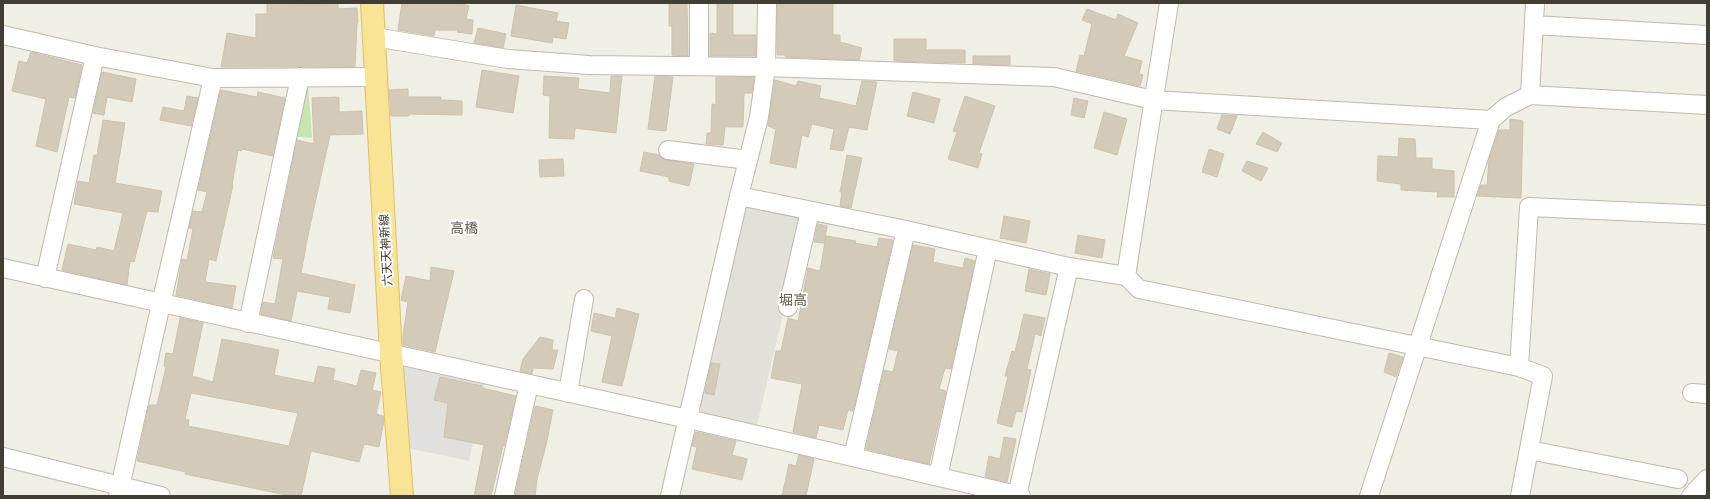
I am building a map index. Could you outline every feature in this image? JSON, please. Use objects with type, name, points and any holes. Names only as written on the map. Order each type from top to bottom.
[{"type":"main road","name":"六天天神新線","points":[[372,3],[392,354],[402,496]]},
{"type":"street","points":[[699,3],[700,66]]},
{"type":"street","points":[[670,496],[739,196],[759,117],[766,67],[767,3]]},
{"type":"street","points":[[1126,276],[1169,3]]},
{"type":"street","points":[[1530,95],[1535,3]]},
{"type":"street","points":[[1534,25],[1707,35]]},
{"type":"street","points":[[3,35],[94,56],[213,78],[376,77]]},
{"type":"street","points":[[374,37],[508,60],[589,65],[766,67],[1054,77],[1153,100],[1492,120]]},
{"type":"street","points":[[45,278],[94,56]]},
{"type":"street","points":[[120,491],[213,78]]},
{"type":"street","points":[[248,323],[300,78]]},
{"type":"street","points":[[1369,496],[1492,120],[1506,107],[1530,95],[1707,105]]},
{"type":"street","points":[[668,150],[748,160]]},
{"type":"street","points":[[739,196],[906,230],[1069,267],[1126,276],[1139,289],[1519,367],[1543,376],[1520,496]]},
{"type":"street","points":[[1519,367],[1529,207],[1707,215]]},
{"type":"street","points":[[788,307],[810,211]]},
{"type":"street","points":[[852,457],[906,230]]},
{"type":"street","points":[[938,477],[988,248]]},
{"type":"street","points":[[3,268],[529,384],[1019,496],[1069,267]]},
{"type":"street","points":[[568,393],[584,299]]},
{"type":"street","points":[[504,496],[529,384]]},
{"type":"street","points":[[1529,450],[1678,479]]},
{"type":"street","points":[[3,457],[120,491],[161,496]]},
{"type":"street","points":[[1691,496],[1707,479]]},
{"type":"shaded area","points":[[743,201],[806,215],[756,429],[696,414]]},
{"type":"shaded area","points":[[401,366],[485,384],[469,461],[407,448]]},
{"type":"green space","points":[[300,84],[308,85],[312,138],[290,136]]},
{"type":"building","points":[[267,3],[338,3],[338,9],[357,8],[358,23],[355,67],[221,67],[227,33],[256,38],[256,14],[267,14]]},
{"type":"building","points":[[402,3],[459,3],[469,6],[466,19],[473,20],[472,34],[457,32],[458,30],[435,30],[434,36],[398,30]]},
{"type":"building","points":[[669,3],[687,3],[688,56],[672,55],[672,26],[669,26]]},
{"type":"building","points":[[717,3],[733,3],[733,35],[756,35],[756,56],[710,56],[710,33],[717,34]]},
{"type":"building","points":[[777,3],[833,3],[833,35],[840,35],[840,42],[862,48],[859,60],[786,57],[786,55],[777,55]]},
{"type":"building","points":[[516,5],[558,13],[556,21],[569,23],[566,39],[553,37],[552,43],[511,36]]},
{"type":"building","points":[[1087,9],[1116,20],[1118,14],[1138,23],[1124,56],[1142,61],[1139,74],[1143,75],[1140,86],[1076,71],[1080,55],[1084,56],[1092,24],[1082,20]]},
{"type":"building","points":[[478,28],[506,34],[503,48],[474,43]]},
{"type":"building","points":[[894,39],[926,39],[926,50],[965,50],[965,63],[894,61]]},
{"type":"building","points":[[31,52],[82,65],[75,98],[69,97],[57,152],[36,146],[46,99],[12,91],[19,61],[27,63]]},
{"type":"building","points":[[973,56],[1010,56],[1010,65],[973,64]]},
{"type":"building","points":[[482,70],[519,76],[513,113],[476,107]]},
{"type":"building","points":[[102,72],[136,79],[132,102],[107,97],[104,115],[93,113]]},
{"type":"building","points":[[544,76],[579,78],[578,89],[610,93],[611,76],[622,76],[616,133],[575,128],[574,139],[549,138],[550,96],[543,95]]},
{"type":"building","points":[[655,76],[673,77],[666,131],[648,129]]},
{"type":"building","points":[[716,77],[754,77],[752,93],[744,93],[743,127],[725,127],[723,145],[706,144],[707,133],[711,133],[712,104],[716,105]]},
{"type":"building","points":[[775,80],[796,86],[798,81],[821,86],[819,98],[856,106],[862,81],[877,82],[867,130],[849,127],[843,151],[830,149],[834,129],[812,124],[808,137],[802,135],[796,168],[770,163],[776,129],[768,126]]},
{"type":"building","points":[[408,89],[408,97],[441,97],[441,100],[462,101],[462,115],[409,114],[409,116],[391,116],[389,90]]},
{"type":"building","points":[[221,90],[257,97],[258,92],[285,98],[273,156],[242,149],[241,151],[238,150],[233,185],[216,261],[209,259],[205,282],[236,286],[232,308],[176,295],[182,259],[187,260],[193,229],[189,228],[193,211],[202,212],[207,192],[198,190]]},
{"type":"building","points":[[913,92],[940,99],[934,123],[907,116]]},
{"type":"building","points":[[187,96],[198,98],[191,126],[160,120],[163,107],[184,111]]},
{"type":"building","points":[[965,96],[995,106],[979,153],[982,154],[978,168],[948,159],[957,132],[953,131]]},
{"type":"building","points":[[339,97],[339,112],[362,111],[363,134],[330,135],[301,273],[355,285],[350,313],[328,309],[330,297],[297,291],[291,321],[261,314],[263,302],[275,304],[283,259],[273,258],[297,140],[314,144],[312,98]]},
{"type":"building","points":[[1074,98],[1088,101],[1084,118],[1071,115]]},
{"type":"building","points":[[1104,112],[1127,119],[1117,155],[1094,148]]},
{"type":"building","points":[[1222,115],[1237,116],[1230,134],[1217,129]]},
{"type":"building","points":[[1510,119],[1523,121],[1521,198],[1477,196],[1481,185],[1487,185],[1489,160],[1499,130],[1510,130]]},
{"type":"building","points":[[103,120],[125,123],[115,183],[162,191],[158,212],[147,211],[134,262],[130,261],[127,285],[62,270],[68,244],[96,250],[97,247],[114,251],[123,213],[74,204],[78,181],[89,183],[94,155],[97,155]]},
{"type":"building","points":[[1263,132],[1282,143],[1277,152],[1256,144]]},
{"type":"building","points":[[1399,138],[1415,139],[1416,158],[1432,158],[1432,169],[1454,171],[1454,197],[1437,197],[1438,192],[1401,190],[1401,184],[1377,181],[1378,156],[1398,157]]},
{"type":"building","points":[[1209,149],[1224,154],[1217,177],[1202,172]]},
{"type":"building","points":[[644,152],[659,155],[667,160],[694,164],[689,186],[669,181],[669,177],[640,171]]},
{"type":"building","points":[[847,155],[862,158],[851,208],[840,206],[842,192],[840,192]]},
{"type":"building","points":[[563,159],[564,176],[540,177],[539,160]]},
{"type":"building","points":[[1247,161],[1268,168],[1261,181],[1242,171]]},
{"type":"building","points":[[1004,216],[1030,221],[1026,243],[1000,238]]},
{"type":"building","points":[[818,224],[827,226],[824,243],[814,242]]},
{"type":"building","points":[[1078,235],[1105,240],[1102,258],[1075,253]]},
{"type":"building","points":[[826,236],[856,241],[855,243],[877,247],[879,238],[893,240],[853,411],[848,410],[843,430],[819,425],[816,438],[793,432],[802,384],[771,378],[776,351],[781,351],[788,318],[798,321],[808,268],[820,271]]},
{"type":"building","points":[[913,245],[935,249],[933,262],[963,268],[965,258],[975,261],[951,369],[945,368],[939,389],[946,391],[929,464],[866,449],[884,370],[893,372],[898,351],[889,349]]},
{"type":"building","points":[[431,267],[454,271],[435,352],[403,345],[408,302],[401,300],[406,276],[430,281]]},
{"type":"building","points":[[1029,269],[1050,274],[1046,295],[1025,291]]},
{"type":"building","points":[[617,308],[639,314],[622,386],[602,382],[612,336],[591,331],[594,313],[615,318]]},
{"type":"building","points":[[1024,314],[1045,318],[1041,336],[1035,334],[1027,369],[1031,370],[1022,412],[1016,411],[1012,427],[997,423],[1008,376],[1005,376],[1012,351],[1015,352]]},
{"type":"building","points":[[180,318],[203,323],[192,376],[213,382],[222,339],[279,350],[274,375],[314,383],[318,366],[335,369],[333,380],[357,386],[361,370],[376,373],[372,390],[381,392],[376,414],[383,416],[384,420],[379,447],[364,444],[359,462],[311,451],[301,496],[291,496],[185,474],[186,472],[137,461],[149,405],[157,405],[166,367],[164,366],[166,353],[173,354]],"holes":[[[191,393],[298,413],[289,446],[188,426],[189,420],[185,419]]]},
{"type":"building","points":[[540,337],[553,340],[552,350],[558,350],[553,369],[533,368],[532,374],[520,371],[523,359]]},
{"type":"building","points":[[1389,353],[1403,357],[1396,377],[1384,372]]},
{"type":"building","points":[[711,363],[720,364],[714,395],[705,393]]},
{"type":"building","points":[[440,377],[482,386],[482,388],[516,396],[491,496],[474,496],[484,445],[444,437],[448,403],[434,400]]},
{"type":"building","points":[[535,406],[553,410],[537,479],[535,496],[515,496]]},
{"type":"building","points":[[696,432],[736,441],[732,455],[747,459],[742,480],[692,469],[697,447],[692,446]]},
{"type":"building","points":[[1004,437],[1016,439],[1007,482],[985,477],[989,456],[1000,459]]},
{"type":"building","points":[[799,455],[814,459],[806,496],[782,496],[789,464],[796,466]]},
{"type":"district","name":"高橋","points":[[464,228]]},
{"type":"district","name":"堀高","points":[[793,300]]}]
